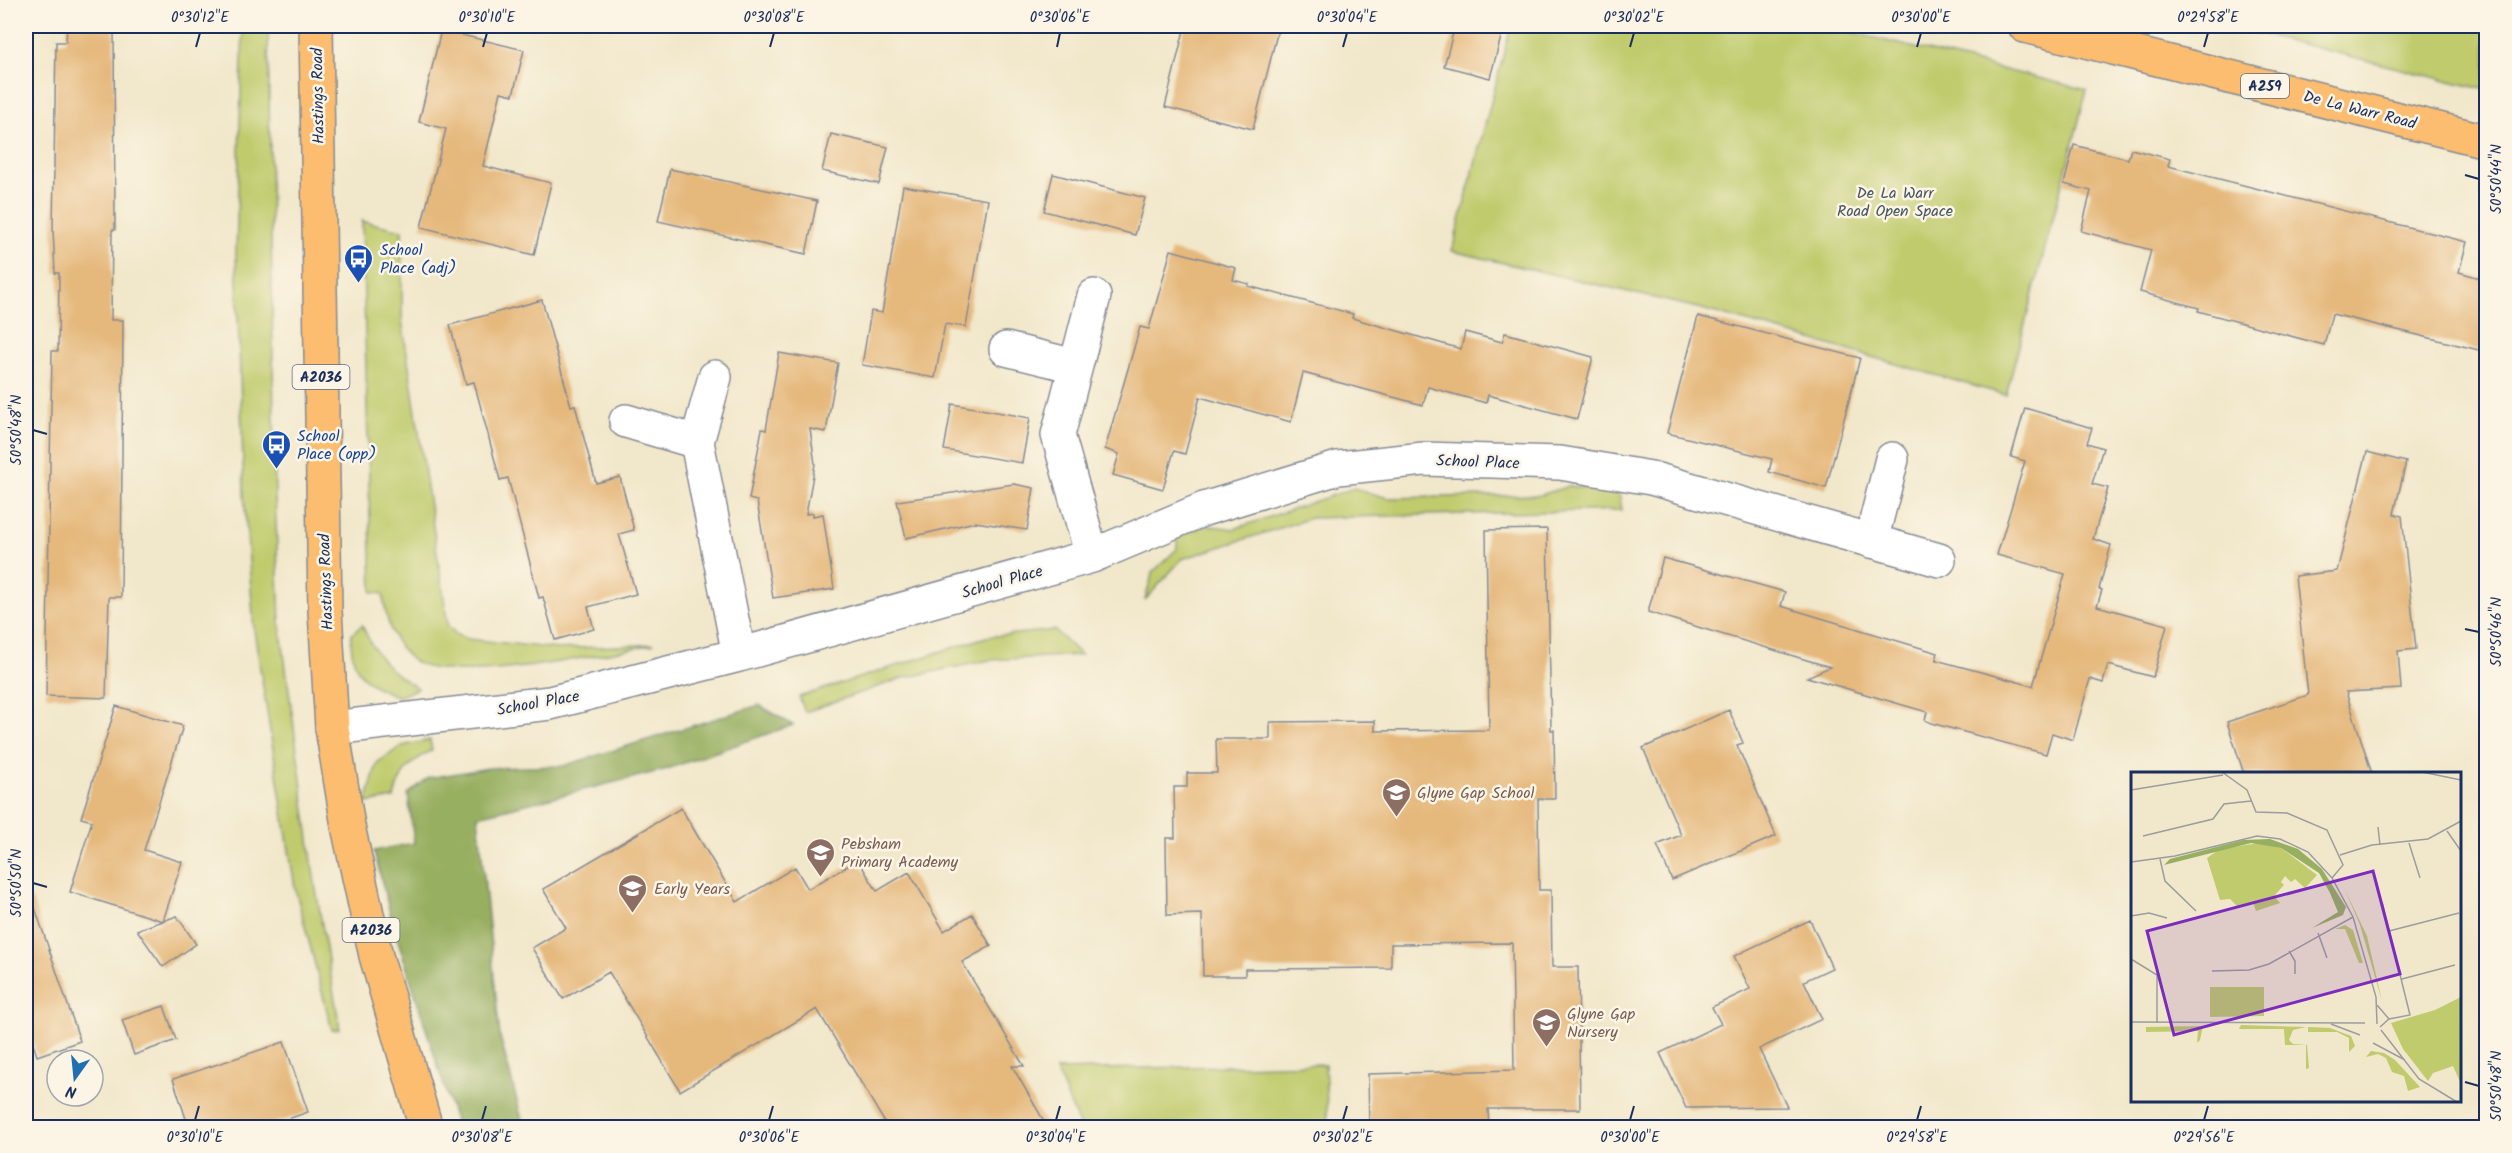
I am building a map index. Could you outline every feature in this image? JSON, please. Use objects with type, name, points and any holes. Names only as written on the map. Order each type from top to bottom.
[{"type":"main road","name":"Hastings Road","points":[[316,26],[325,600],[332,728],[348,826],[376,956],[426,1128]]},
{"type":"main road","name":"De La Warr Road","points":[[2045,27],[2487,141]]},
{"type":"street","points":[[1092,556],[1058,435],[1094,296]]},
{"type":"street","points":[[1006,349],[1075,366]]},
{"type":"street","points":[[715,378],[697,442],[739,655]]},
{"type":"street","points":[[626,421],[697,442]]},
{"type":"street","name":"School Place","points":[[332,728],[550,703],[739,655],[1092,556],[1204,509],[1338,468],[1424,459],[1560,463],[1651,478],[1939,560]]},
{"type":"street","points":[[1871,541],[1892,459]]},
{"type":"green space","points":[[243,26],[268,26],[275,496],[280,624],[315,884],[340,1029],[332,1030],[295,888],[254,630],[244,494],[236,254]]},
{"type":"green space","name":"De La Warr Road Open Space","points":[[1511,26],[1826,26],[2087,90],[2006,395],[1702,309],[1452,251]]},
{"type":"green space","points":[[2229,26],[2470,26],[2486,30],[2486,90]]},
{"type":"green space","points":[[362,221],[402,230],[402,320],[448,626],[457,635],[468,639],[558,649],[654,644],[566,661],[491,670],[458,671],[430,668],[411,659],[399,645],[388,621],[383,594],[372,592]]},
{"type":"green space","points":[[1569,486],[1619,493],[1622,510],[1311,518],[1182,559],[1145,600],[1153,572],[1177,549],[1177,537],[1206,525],[1234,529],[1354,488],[1388,498],[1541,495]]},
{"type":"green space","points":[[362,625],[372,646],[384,662],[418,688],[399,697],[377,687],[362,676],[353,659],[351,635]]},
{"type":"green space","points":[[1054,630],[1081,655],[990,660],[903,678],[805,712],[799,697],[986,637]]},
{"type":"green space","points":[[759,705],[793,725],[664,770],[478,816],[500,1037],[524,1127],[457,1127],[392,921],[374,851],[414,843],[408,794],[428,778],[489,768],[563,766]]},
{"type":"green space","points":[[430,740],[432,750],[417,759],[407,769],[399,781],[394,798],[366,803],[377,763],[402,746]]},
{"type":"green space","points":[[1325,1064],[1328,1128],[1080,1127],[1056,1070]]},
{"type":"building","points":[[67,26],[114,26],[115,230],[112,230],[111,320],[123,320],[121,597],[109,597],[106,698],[46,696],[52,351],[58,351],[59,273],[55,273],[53,229],[56,42],[66,42]]},
{"type":"building","points":[[1185,26],[1279,26],[1253,129],[1165,107]]},
{"type":"building","points":[[1455,26],[1504,26],[1490,78],[1444,66]]},
{"type":"building","points":[[441,30],[524,50],[513,95],[501,92],[483,166],[551,183],[534,255],[421,227],[446,129],[419,122]]},
{"type":"building","points":[[831,134],[888,147],[879,184],[822,171]]},
{"type":"building","points":[[2074,145],[2128,159],[2131,149],[2170,159],[2168,166],[2467,242],[2459,272],[2487,280],[2487,352],[2332,314],[2324,345],[2198,311],[2199,308],[2140,292],[2151,250],[2081,231],[2091,191],[2064,184]]},
{"type":"building","points":[[670,169],[817,201],[806,254],[658,221]]},
{"type":"building","points":[[1053,174],[1145,198],[1135,235],[1044,211]]},
{"type":"building","points":[[903,186],[988,200],[966,327],[945,324],[935,378],[862,365],[871,311],[882,313]]},
{"type":"building","points":[[1171,250],[1236,268],[1233,280],[1249,284],[1248,286],[1353,314],[1352,318],[1461,349],[1465,332],[1502,342],[1505,333],[1593,357],[1577,419],[1488,395],[1486,403],[1428,387],[1423,405],[1303,373],[1291,422],[1200,397],[1185,454],[1174,451],[1163,489],[1113,475],[1119,454],[1105,449],[1140,327],[1149,329]]},
{"type":"building","points":[[542,300],[571,406],[575,405],[596,483],[620,477],[634,530],[619,534],[636,594],[588,607],[594,629],[555,640],[543,597],[539,598],[508,478],[500,480],[474,382],[466,384],[450,325]]},
{"type":"building","points":[[1698,316],[1860,358],[1826,488],[1769,472],[1772,459],[1667,433]]},
{"type":"building","points":[[779,353],[838,363],[826,432],[810,429],[815,464],[806,514],[813,513],[813,516],[823,514],[834,589],[773,598],[757,501],[749,499],[762,429],[766,430]]},
{"type":"building","points":[[952,404],[1030,418],[1022,463],[944,450]]},
{"type":"building","points":[[2025,408],[2092,428],[2087,443],[2103,448],[2092,484],[2108,488],[2093,539],[2111,545],[2099,589],[2102,590],[2097,606],[2167,625],[2153,677],[2108,665],[2103,683],[2090,679],[2073,740],[2052,733],[2046,754],[1931,723],[1925,720],[1927,712],[1807,677],[1830,667],[1648,612],[1663,558],[1785,592],[1781,606],[1938,653],[1936,660],[2033,686],[2065,574],[1997,555],[2025,461],[2011,457]]},
{"type":"building","points":[[2367,452],[2406,462],[2394,514],[2402,516],[2416,649],[2398,651],[2401,689],[2346,692],[2371,772],[2243,772],[2227,722],[2308,695],[2295,576],[2337,571]]},
{"type":"building","points":[[1014,484],[1034,488],[1027,530],[975,522],[906,538],[897,501]]},
{"type":"building","points":[[1547,529],[1551,730],[1554,730],[1555,799],[1538,799],[1539,890],[1551,890],[1552,967],[1578,967],[1580,1109],[1488,1109],[1489,1128],[1369,1128],[1368,1074],[1514,1070],[1512,943],[1391,944],[1391,968],[1245,969],[1245,976],[1203,976],[1202,914],[1167,915],[1166,838],[1175,838],[1174,787],[1187,787],[1187,773],[1217,773],[1216,739],[1270,739],[1270,722],[1375,721],[1375,731],[1489,730],[1486,530]]},
{"type":"building","points":[[116,706],[183,726],[144,850],[182,862],[163,921],[70,892],[92,821],[81,818]]},
{"type":"building","points":[[1729,710],[1743,743],[1737,745],[1776,836],[1672,880],[1657,845],[1681,835],[1643,748]]},
{"type":"building","points":[[681,808],[737,902],[795,867],[808,889],[858,860],[877,891],[909,872],[944,931],[972,914],[991,946],[962,962],[1024,1066],[1012,1066],[1048,1128],[888,1128],[817,1009],[680,1091],[609,972],[563,999],[532,948],[566,928],[543,889]]},
{"type":"building","points":[[32,899],[80,1041],[60,1048],[45,1048],[45,1053],[37,1056],[26,1021],[26,900]]},
{"type":"building","points":[[177,916],[196,944],[163,967],[137,930]]},
{"type":"building","points":[[1810,920],[1832,968],[1804,981],[1822,1019],[1759,1049],[1787,1107],[1686,1108],[1660,1053],[1721,1024],[1712,1007],[1750,989],[1734,956]]},
{"type":"building","points":[[164,1006],[176,1040],[134,1055],[122,1020]]},
{"type":"building","points":[[284,1042],[308,1112],[262,1128],[189,1128],[173,1079]]},
{"type":"place","name":"School Place (adj)","points":[[359,284]]},
{"type":"place","name":"School Place (opp)","points":[[276,470]]},
{"type":"place","name":"Glyne Gap School","points":[[1396,818]]},
{"type":"place","name":"Pebsham Primary Academy","points":[[820,878]]},
{"type":"place","name":"Early Years","points":[[633,914]]},
{"type":"place","name":"Glyne Gap Nursery","points":[[1546,1048]]}]
